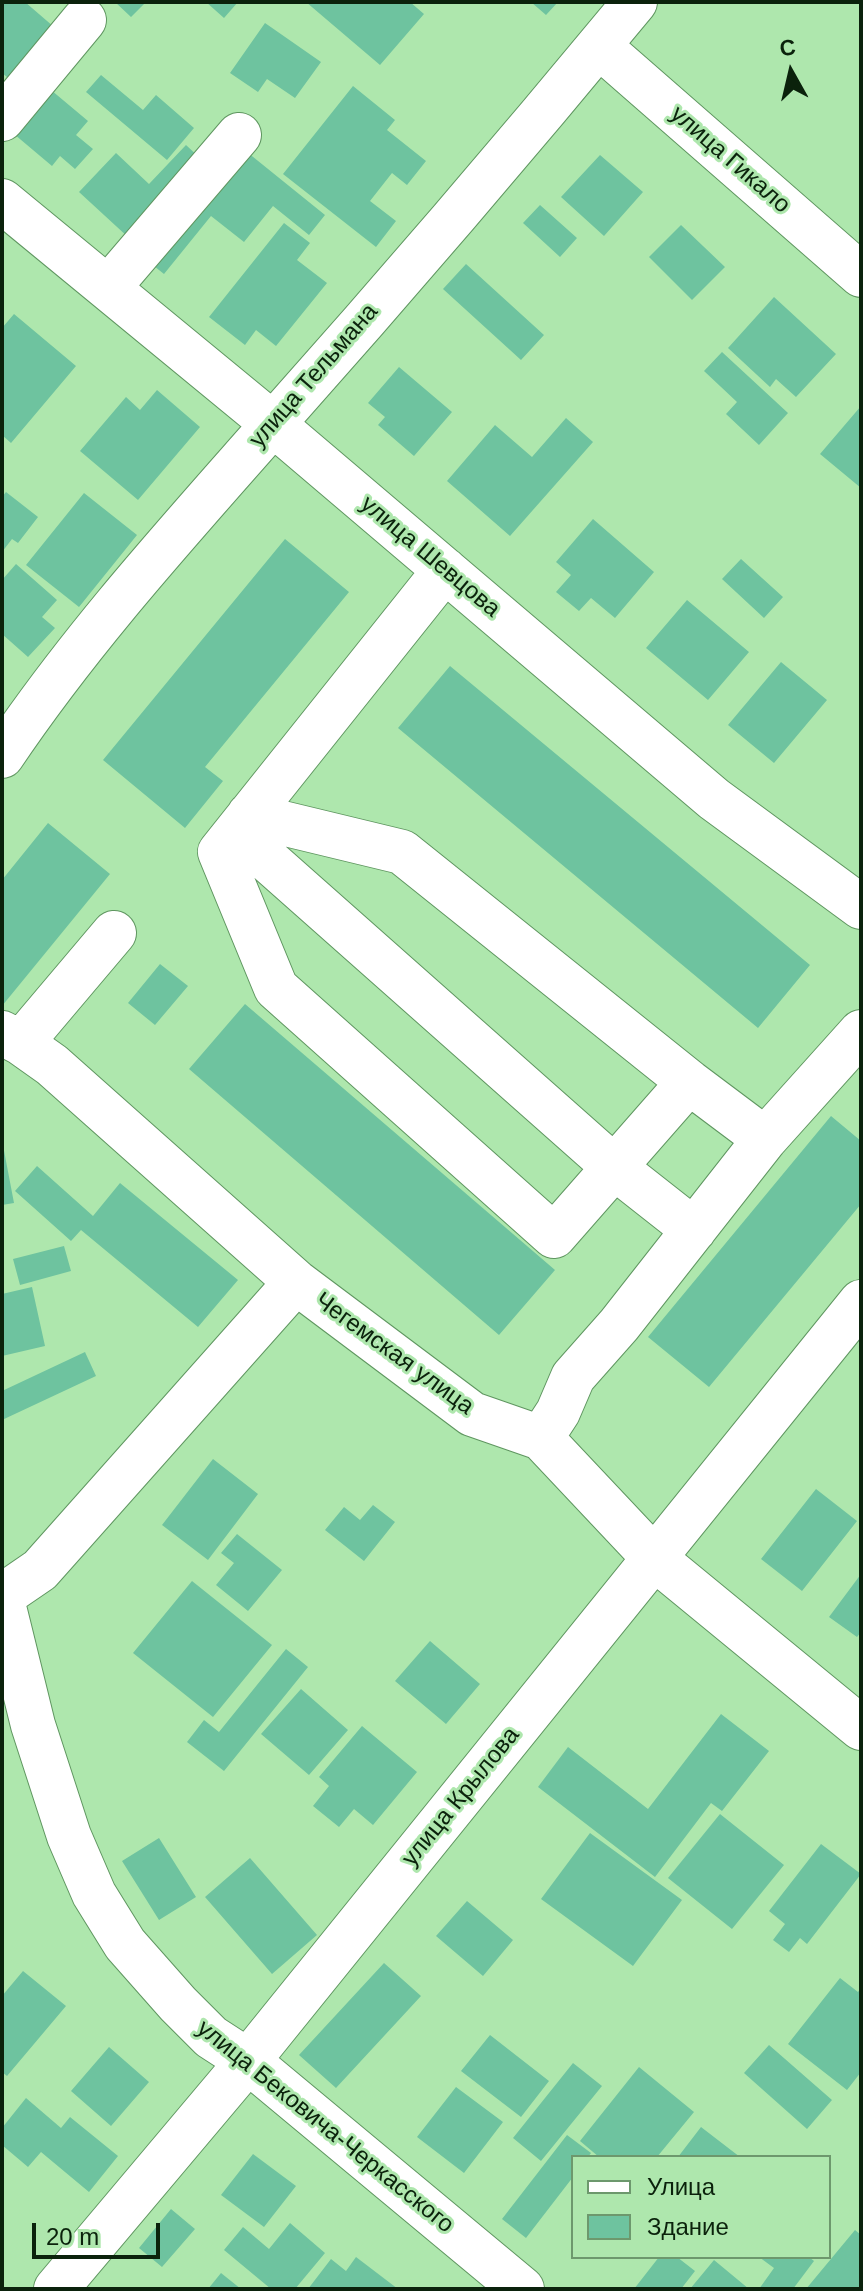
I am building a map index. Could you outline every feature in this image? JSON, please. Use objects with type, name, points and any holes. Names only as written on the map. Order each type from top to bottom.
[{"type":"street","name":"улица Тельмана","points":[[2,756],[38,702],[190,515],[273,424],[635,2]]},
{"type":"street","points":[[2,119],[84,20]]},
{"type":"street","name":"улица Гикало","points":[[599,46],[861,275]]},
{"type":"street","points":[[108,288],[239,135]]},
{"type":"street","name":"улица Шевцова","points":[[2,201],[273,424],[714,799],[861,907]]},
{"type":"street","points":[[445,570],[220,852],[276,988],[554,1236],[689,1082]]},
{"type":"street","points":[[242,824],[402,852],[689,1082],[765,1139]]},
{"type":"street","points":[[242,824],[614,1167],[694,1230]]},
{"type":"street","points":[[12,1038],[114,933]]},
{"type":"street","points":[[541,1438],[558,1412],[573,1377],[619,1325],[765,1139],[861,1032]]},
{"type":"street","name":"Чегемская улица","points":[[12,1038],[52,1065],[296,1282],[472,1414],[541,1438],[654,1558],[861,1728]]},
{"type":"street","points":[[2,1598],[40,1570],[296,1282]]},
{"type":"street","name":"улица Крылова","points":[[56,2289],[248,2061],[861,1302]]},
{"type":"street","name":"улица Бековича-Черкасского","points":[[2,1598],[33,1725],[69,1836],[94,1894],[125,1944],[211,2037],[248,2061],[522,2289]]},
{"type":"building","points":[[2,2],[25,2],[61,33],[17,85],[2,73]]},
{"type":"building","points":[[115,2],[146,2],[131,17]]},
{"type":"building","points":[[206,2],[238,2],[224,18]]},
{"type":"building","points":[[306,2],[410,2],[424,14],[380,65]]},
{"type":"building","points":[[531,2],[558,2],[546,15]]},
{"type":"building","points":[[265,23],[321,62],[295,98],[267,79],[258,92],[230,73]]},
{"type":"building","points":[[101,75],[143,110],[156,95],[194,128],[167,160],[86,92]]},
{"type":"building","points":[[353,86],[395,120],[387,130],[426,161],[407,185],[392,173],[370,201],[396,221],[376,247],[283,174]]},
{"type":"building","points":[[51,90],[88,121],[76,135],[93,149],[75,169],[60,156],[52,166],[14,134]]},
{"type":"building","points":[[186,145],[202,160],[129,238],[79,192],[116,153],[149,184]]},
{"type":"building","points":[[242,148],[325,215],[309,235],[273,206],[244,242],[211,216],[164,274],[149,262]]},
{"type":"building","points":[[600,155],[643,192],[604,236],[561,197]]},
{"type":"building","points":[[540,205],[577,238],[560,257],[523,223]]},
{"type":"building","points":[[284,223],[310,243],[297,260],[327,283],[276,346],[256,330],[245,345],[209,317]]},
{"type":"building","points":[[681,225],[725,267],[692,300],[649,257]]},
{"type":"building","points":[[466,264],[544,335],[521,360],[443,289]]},
{"type":"building","points":[[774,297],[836,354],[796,397],[776,379],[770,387],[728,348]]},
{"type":"building","points":[[14,314],[76,366],[11,443],[2,435],[2,328]]},
{"type":"building","points":[[722,352],[788,413],[759,445],[726,414],[737,402],[704,371]]},
{"type":"building","points":[[399,367],[452,412],[414,456],[378,425],[385,417],[368,403]]},
{"type":"building","points":[[157,390],[200,427],[138,500],[80,451],[126,397],[140,410]]},
{"type":"building","points":[[861,406],[861,488],[820,454]]},
{"type":"building","points":[[566,418],[593,442],[510,536],[447,481],[495,425],[532,457]]},
{"type":"building","points":[[6,492],[38,517],[18,543],[12,539],[2,552],[2,497]]},
{"type":"building","points":[[84,493],[137,535],[79,607],[26,565]]},
{"type":"building","points":[[593,519],[654,572],[615,618],[591,598],[579,611],[556,592],[571,575],[556,562]]},
{"type":"building","points":[[285,539],[349,592],[205,767],[223,781],[185,828],[103,760]]},
{"type":"building","points":[[741,559],[783,597],[764,618],[722,579]]},
{"type":"building","points":[[16,564],[57,600],[42,617],[55,628],[28,657],[2,634],[2,580]]},
{"type":"building","points":[[687,600],[749,652],[708,700],[646,648]]},
{"type":"building","points":[[781,662],[827,700],[774,763],[728,725]]},
{"type":"building","points":[[450,666],[810,965],[758,1028],[398,728]]},
{"type":"building","points":[[48,823],[110,874],[2,1006],[2,880]]},
{"type":"building","points":[[160,964],[188,986],[155,1025],[128,1003]]},
{"type":"building","points":[[245,1004],[555,1270],[499,1335],[189,1069]]},
{"type":"building","points":[[831,1116],[861,1141],[861,1204],[709,1387],[648,1337]]},
{"type":"building","points":[[2,1140],[14,1203],[2,1205]]},
{"type":"building","points":[[37,1166],[93,1216],[120,1183],[238,1280],[198,1327],[81,1230],[71,1241],[15,1191]]},
{"type":"building","points":[[64,1246],[71,1271],[20,1285],[13,1259]]},
{"type":"building","points":[[32,1287],[45,1346],[2,1356],[2,1294]]},
{"type":"building","points":[[85,1352],[96,1376],[2,1420],[2,1391]]},
{"type":"building","points":[[213,1459],[258,1494],[208,1560],[162,1525]]},
{"type":"building","points":[[816,1489],[857,1521],[802,1591],[761,1559]]},
{"type":"building","points":[[373,1505],[395,1522],[364,1561],[325,1530],[344,1507],[360,1520]]},
{"type":"building","points":[[237,1534],[282,1570],[248,1611],[216,1585],[234,1563],[221,1553]]},
{"type":"building","points":[[861,1574],[861,1632],[857,1637],[829,1617]]},
{"type":"building","points":[[192,1581],[272,1645],[213,1717],[133,1653]]},
{"type":"building","points":[[430,1641],[480,1684],[446,1724],[395,1681]]},
{"type":"building","points":[[286,1649],[308,1667],[224,1771],[187,1742],[204,1720],[219,1732]]},
{"type":"building","points":[[301,1689],[348,1730],[309,1775],[261,1734]]},
{"type":"building","points":[[721,1714],[769,1751],[722,1811],[711,1803],[655,1877],[538,1787],[568,1747],[648,1809]]},
{"type":"building","points":[[362,1726],[417,1772],[373,1825],[354,1809],[339,1827],[313,1806],[329,1786],[319,1777]]},
{"type":"building","points":[[720,1814],[784,1865],[732,1929],[668,1878]]},
{"type":"building","points":[[590,1833],[682,1900],[633,1966],[541,1899]]},
{"type":"building","points":[[159,1838],[196,1897],[159,1920],[122,1861]]},
{"type":"building","points":[[821,1844],[861,1874],[807,1944],[800,1938],[789,1952],[773,1940],[785,1924],[769,1911]]},
{"type":"building","points":[[250,1858],[317,1935],[272,1974],[205,1897]]},
{"type":"building","points":[[467,1901],[513,1940],[483,1976],[436,1936]]},
{"type":"building","points":[[384,1963],[421,1996],[336,2088],[299,2055]]},
{"type":"building","points":[[23,1971],[66,2006],[7,2076],[2,2072],[2,1996]]},
{"type":"building","points":[[840,1978],[858,1992],[861,1988],[861,2072],[847,2090],[788,2044]]},
{"type":"building","points":[[490,2035],[549,2081],[521,2117],[461,2071]]},
{"type":"building","points":[[769,2045],[832,2100],[807,2129],[744,2073]]},
{"type":"building","points":[[109,2047],[149,2082],[111,2126],[71,2091]]},
{"type":"building","points":[[573,2063],[602,2086],[541,2161],[513,2138]]},
{"type":"building","points":[[639,2067],[694,2112],[659,2155],[597,2155],[580,2141]]},
{"type":"building","points":[[456,2087],[503,2122],[464,2173],[417,2137]]},
{"type":"building","points":[[26,2098],[61,2128],[70,2117],[118,2156],[89,2192],[41,2152],[28,2167],[2,2145],[2,2128]]},
{"type":"building","points":[[701,2127],[737,2155],[680,2155]]},
{"type":"building","points":[[567,2135],[591,2153],[571,2155],[571,2180],[526,2238],[502,2219]]},
{"type":"building","points":[[253,2154],[296,2186],[264,2227],[221,2195]]},
{"type":"building","points":[[171,2209],[195,2229],[162,2267],[139,2248]]},
{"type":"building","points":[[290,2223],[325,2253],[295,2289],[271,2289],[224,2250],[243,2227],[269,2249]]},
{"type":"building","points":[[855,2230],[861,2235],[861,2289],[806,2289]]},
{"type":"building","points":[[356,2257],[398,2289],[308,2289],[331,2259],[346,2271]]},
{"type":"building","points":[[657,2259],[680,2259],[695,2271],[681,2289],[634,2289]]},
{"type":"building","points":[[762,2259],[814,2261],[793,2289],[759,2289],[774,2268]]},
{"type":"building","points":[[714,2260],[749,2289],[690,2289]]},
{"type":"building","points":[[221,2273],[241,2289],[208,2289]]}]
